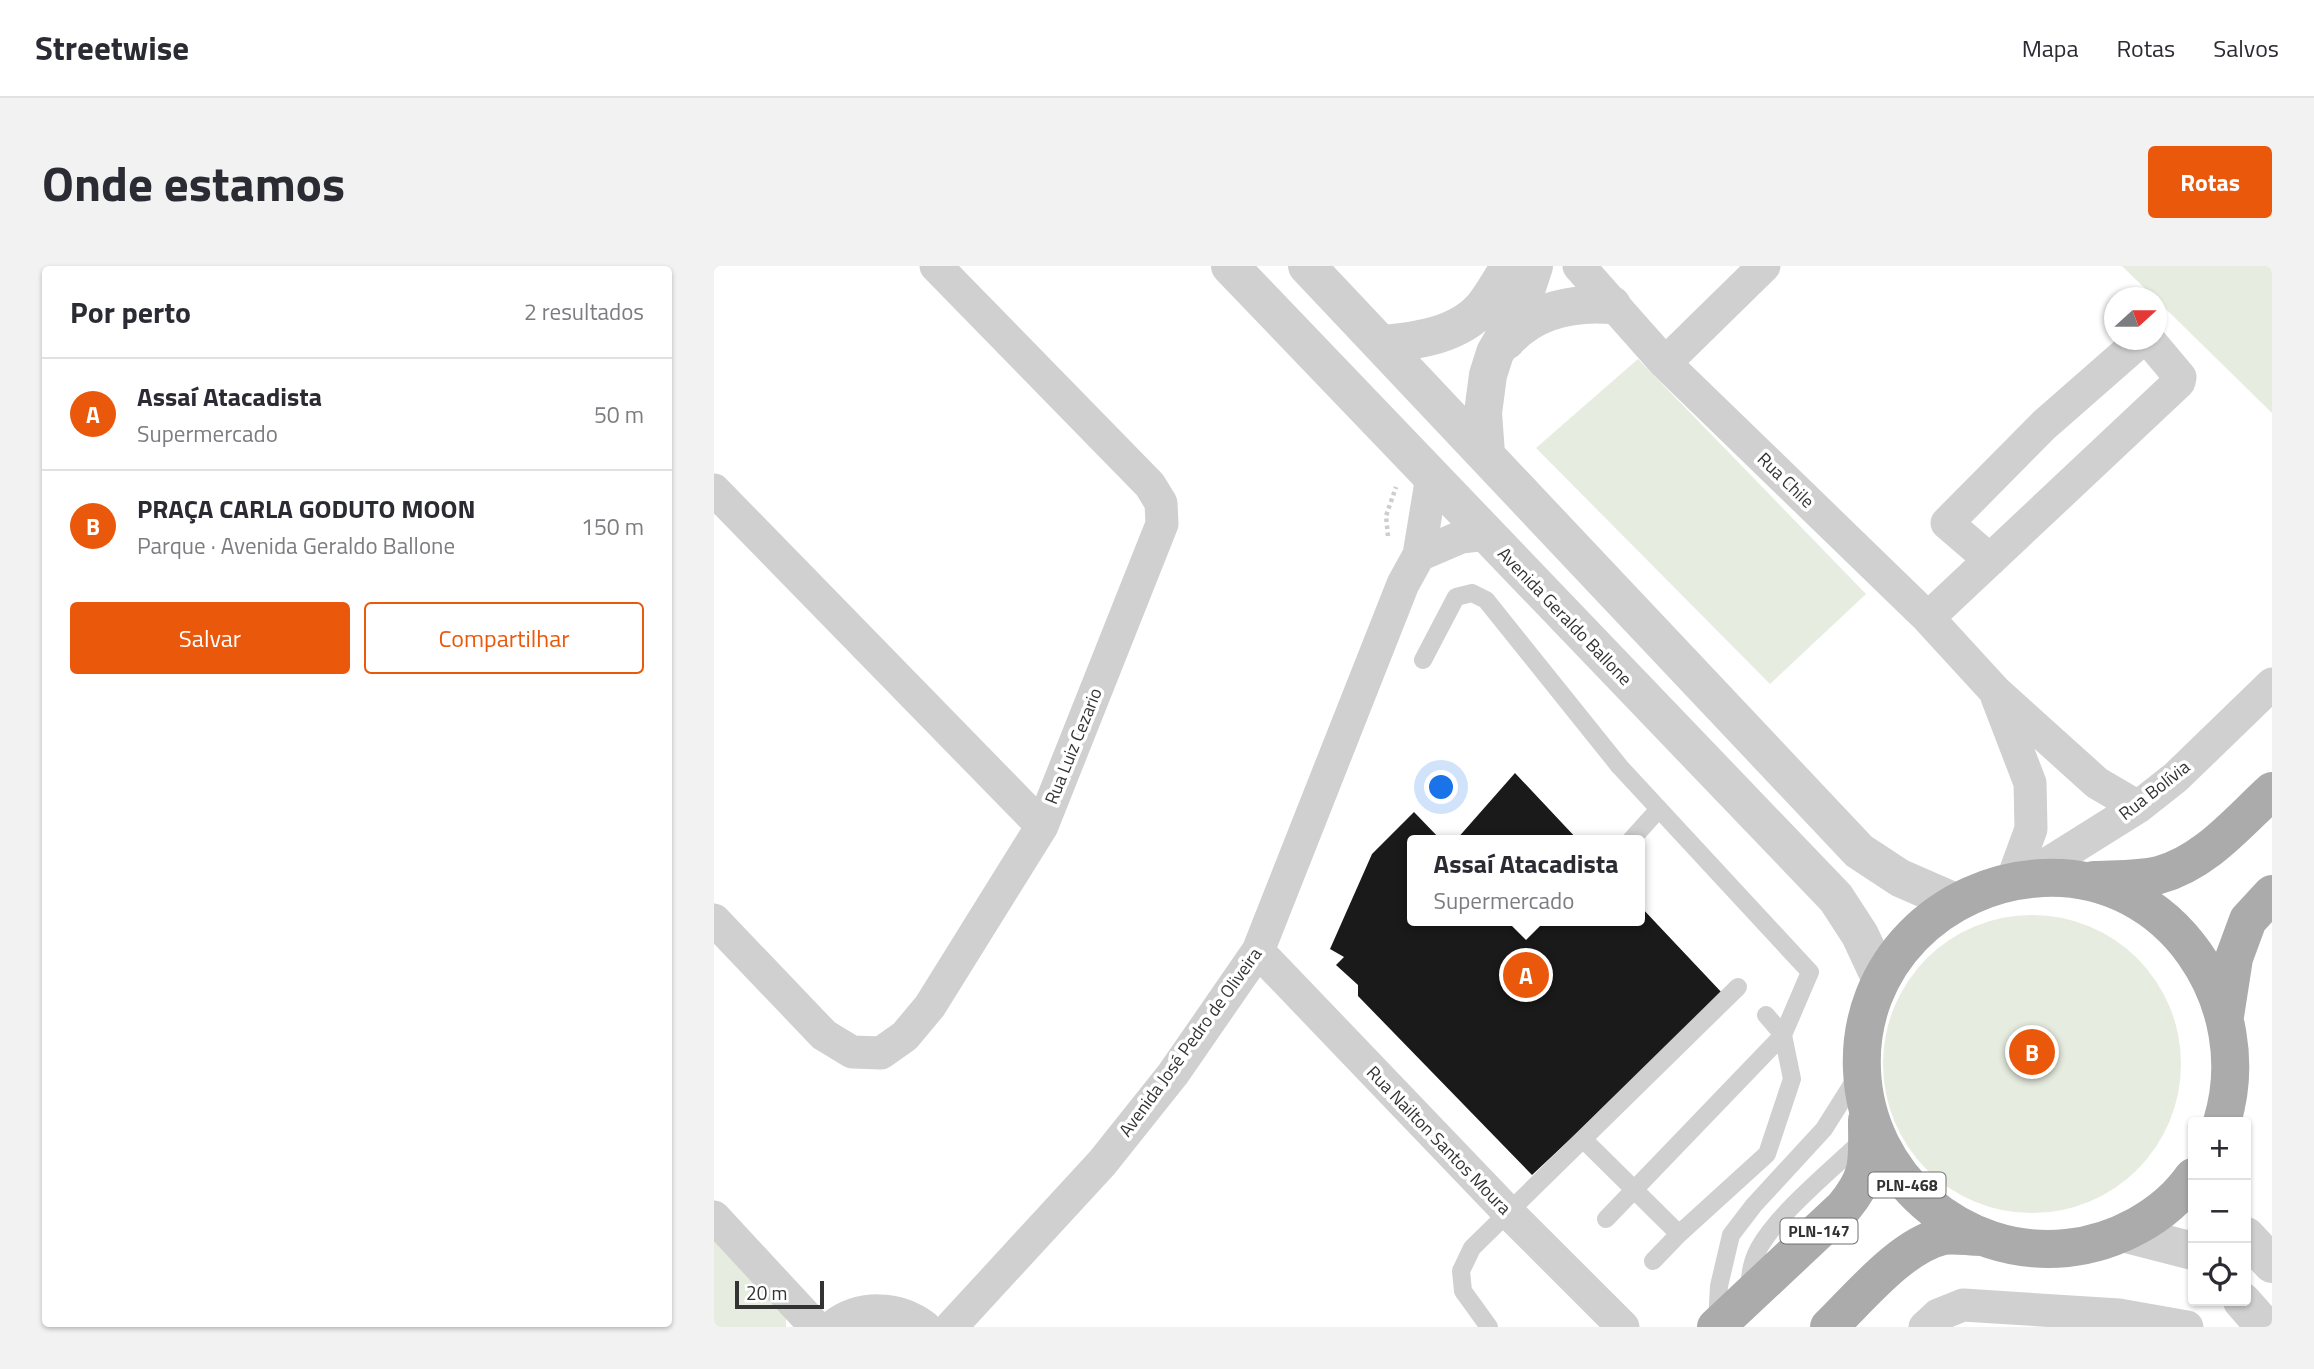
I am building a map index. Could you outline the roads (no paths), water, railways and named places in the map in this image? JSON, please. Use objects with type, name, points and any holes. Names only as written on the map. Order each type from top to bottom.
[{"type":"main road","points":[[2083,881],[2157,876],[2181,868],[2206,852],[2272,791]]},
{"type":"main road","name":"PLN-468","points":[[2190,1180],[2171,1202],[2148,1219],[2100,1242],[2053,1249],[2016,1246],[1981,1237],[1954,1224],[1930,1207],[1908,1186],[1867,1122],[1862,1069],[1866,1023],[1881,980],[1901,949],[1925,923],[1955,902],[1983,889],[2017,880],[2053,878],[2083,881],[2111,890],[2138,902],[2162,919],[2183,939],[2201,962],[2216,988],[2231,1045],[2232,1074],[2224,1117]]},
{"type":"main road","points":[[2225,1016],[2234,958],[2248,920],[2272,894]]},
{"type":"main road","name":"PLN-147","points":[[1716,1327],[1844,1207],[1859,1188],[1868,1166],[1867,1122]]},
{"type":"main road","points":[[1829,1327],[1920,1243],[1946,1236],[1981,1237]]},
{"type":"street","name":"Rua Luiz Cezario","points":[[714,920],[824,1035],[852,1052],[881,1053],[905,1036],[930,1006],[1042,826],[1161,524],[1161,503],[1150,485],[936,266]]},
{"type":"street","name":"Avenida Geraldo Ballone","points":[[1230,266],[1836,898],[1860,934],[1881,980]]},
{"type":"street","points":[[1307,266],[1859,851],[1900,878],[1955,902]]},
{"type":"street","points":[[1382,344],[1405,342],[1452,330],[1482,309],[1510,266]]},
{"type":"street","points":[[1486,454],[1483,403],[1488,375],[1495,353],[1520,309],[1534,266]]},
{"type":"street","name":"Rua Chile","points":[[1579,266],[1665,363],[1928,618],[1995,691],[2097,783],[2138,807]]},
{"type":"street","points":[[1665,363],[1764,266]]},
{"type":"street","points":[[1495,353],[1518,327],[1534,318],[1569,306],[1612,305]]},
{"type":"street","points":[[1990,560],[1948,527],[1947,523],[2043,425],[2129,350]]},
{"type":"street","points":[[1928,618],[2179,382],[2180,377],[2157,350]]},
{"type":"street","name":"Avenida José Pedro de Oliveira","points":[[951,1327],[1102,1163],[1173,1074],[1258,951],[1402,584],[1419,555],[1432,476]]},
{"type":"street","points":[[714,490],[1042,826]]},
{"type":"street","points":[[1419,555],[1461,537],[1486,534]]},
{"type":"street","name":"Rua Bolívia","points":[[2017,880],[2138,807],[2176,777],[2272,684]]},
{"type":"street","name":"Rua Chile","points":[[1995,691],[2030,783],[2031,829],[2017,880]]},
{"type":"street","name":"Rua Nailton Santos Moura","points":[[1258,951],[1510,1214],[1623,1327]]},
{"type":"street","points":[[714,1217],[816,1327]]},
{"type":"street","points":[[2123,1233],[2188,1250]]},
{"type":"street","points":[[2251,1241],[2272,1264]]},
{"type":"street","points":[[1925,1327],[1938,1315],[1964,1305],[2119,1315],[2187,1327]]},
{"type":"street","points":[[2246,1306],[2265,1327]]},
{"type":"street","points":[[832,1327],[860,1312],[881,1310],[903,1315],[925,1327]]},
{"type":"lane","points":[[1423,660],[1455,597],[1472,593],[1486,600],[1620,767],[1810,972],[1783,1035],[1606,1219]]},
{"type":"lane","points":[[1636,835],[1659,809]]},
{"type":"lane","points":[[1489,1327],[1463,1292],[1461,1271],[1472,1248],[1510,1214],[1738,987]]},
{"type":"lane","points":[[1653,1261],[1767,1154],[1793,1079],[1783,1035],[1766,1015]]},
{"type":"lane","points":[[1716,1327],[1719,1286],[1731,1235],[1754,1205],[1824,1129],[1862,1069]]},
{"type":"lane","points":[[1584,1140],[1679,1234]]},
{"type":"place","name":"Assaí Atacadista","points":[[1526,975]]},
{"type":"place","name":"PRAÇA CARLA GODUTO MOON","points":[[2032,1052]]}]
